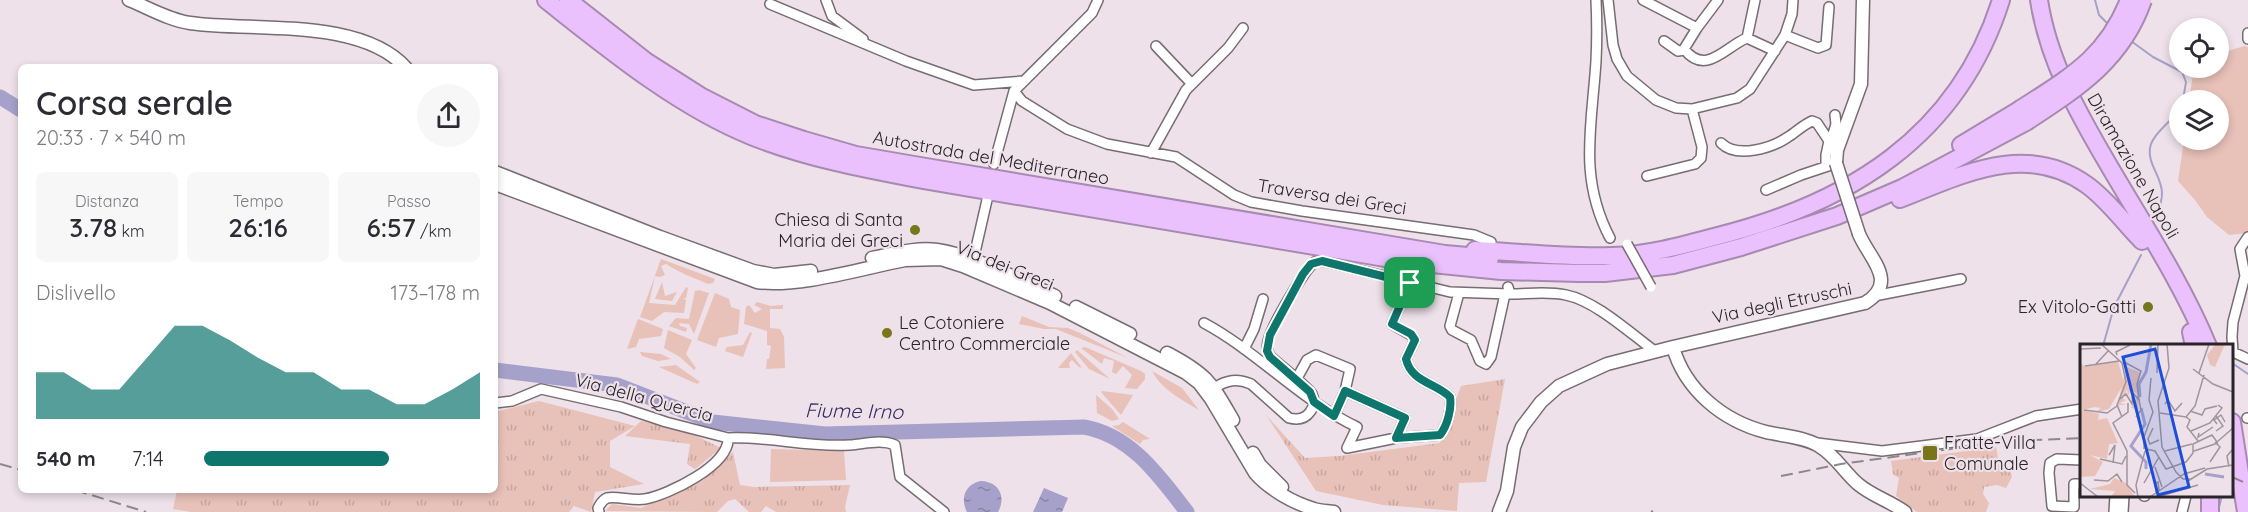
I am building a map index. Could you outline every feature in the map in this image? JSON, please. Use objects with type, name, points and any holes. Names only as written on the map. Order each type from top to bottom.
[{"type":"highway","name":"Autostrada del Mediterraneo","points":[[546,0],[696,109],[751,136],[800,153],[923,180],[1403,261]]},
{"type":"highway","name":"Autostrada del Mediterraneo","points":[[568,0],[647,62],[702,98],[755,124],[804,140],[856,155],[1446,254]]},
{"type":"highway","points":[[1446,254],[1471,250],[1612,256],[1661,250],[1748,229],[1838,192],[1896,155],[1931,124],[1977,60],[1993,26],[2001,0]]},
{"type":"highway","name":"Diramazione Napoli","points":[[2028,0],[2043,59],[2064,111],[2142,241],[2194,341]]},
{"type":"highway","name":"Diramazione Napoli","points":[[2039,0],[2049,41],[2073,105],[2170,269],[2208,344]]},
{"type":"highway","points":[[2045,0],[2049,41]]},
{"type":"highway","points":[[1446,254],[1532,262],[1602,263],[1657,257],[1707,248],[1789,222],[1885,184],[2023,116],[2099,52],[2119,23],[2129,0]]},
{"type":"highway","points":[[1403,261],[1501,271],[1605,273],[1673,265],[1741,247],[1837,216],[1902,188],[2097,72],[2130,30],[2143,0]]},
{"type":"highway","points":[[1403,261],[1428,269],[1508,278],[1572,280],[1651,276],[1745,254],[1826,227],[1974,171],[1997,164],[2015,163],[2041,165],[2080,181],[2100,196],[2142,241]]},
{"type":"highway","points":[[2242,419],[2246,507]]},
{"type":"highway","points":[[2233,492],[2235,512]]},
{"type":"main road","points":[[129,0],[187,23],[328,33],[355,38],[394,55],[402,64]]},
{"type":"main road","points":[[1832,155],[1862,84],[1863,0]]},
{"type":"main road","points":[[378,48],[392,64]]},
{"type":"main road","name":"Via degli Etruschi","points":[[1673,347],[1863,304],[1874,296],[1881,282],[1880,273],[1859,234],[1832,155]]},
{"type":"main road","name":"Via dei Greci","points":[[498,173],[660,237],[764,274],[791,274],[918,250],[937,250],[974,261],[1064,301],[1189,365],[1205,377],[1214,388],[1260,465],[1282,487],[1331,511]]},
{"type":"main road","name":"Via dei Greci","points":[[498,185],[757,282],[774,284],[795,282],[922,258],[941,259],[963,266],[1050,303],[1186,373],[1205,390],[1263,481],[1301,504],[1316,510],[1331,511]]},
{"type":"main road","points":[[1499,512],[1507,491],[1514,447],[1522,427],[1540,402],[1559,386],[1575,377],[1607,364],[1673,347],[1685,377],[1702,398],[1731,417],[1761,430],[1811,442],[1836,458],[1865,490],[1905,512]]},
{"type":"street","points":[[826,0],[832,16],[877,49]]},
{"type":"street","points":[[994,164],[1014,91],[1092,13],[1098,0]]},
{"type":"street","points":[[1596,0],[1596,59],[1588,160],[1594,203],[1610,238]]},
{"type":"street","points":[[1608,0],[1613,45],[1617,59],[1627,76],[1656,100],[1676,108],[1692,109],[1744,95],[1756,83],[1785,35],[1792,14],[1793,0]]},
{"type":"street","points":[[1643,0],[1697,28]]},
{"type":"street","points":[[1685,50],[1697,28],[1718,0]]},
{"type":"street","points":[[1664,41],[1678,51],[1685,50],[1700,59],[1712,60],[1747,38],[1755,0]]},
{"type":"street","points":[[770,4],[877,49],[974,85],[1023,81]]},
{"type":"street","points":[[1785,35],[1818,48],[1826,45],[1829,7]]},
{"type":"street","points":[[1152,153],[1173,112],[1192,84],[1228,48],[1243,28]]},
{"type":"street","points":[[2248,33],[2248,39]]},
{"type":"street","points":[[1747,38],[1775,51]]},
{"type":"street","points":[[1156,46],[1192,84]]},
{"type":"street","name":"Traversa dei Greci","points":[[1014,91],[1022,101],[1067,129],[1107,144],[1176,157],[1234,195],[1251,202],[1474,235],[1491,242]]},
{"type":"street","points":[[1647,176],[1695,164],[1701,158],[1702,147],[1692,109]]},
{"type":"street","points":[[1832,155],[1835,115]]},
{"type":"street","points":[[1721,143],[1727,149],[1754,150],[1786,138],[1812,121],[1817,123],[1832,155]]},
{"type":"street","points":[[1766,190],[1832,155]]},
{"type":"street","points":[[974,261],[987,200]]},
{"type":"street","points":[[2232,344],[2245,276],[2240,249],[2248,237]]},
{"type":"street","points":[[1626,244],[1651,287]]},
{"type":"street","points":[[1214,388],[1231,380],[1244,381],[1251,384],[1290,418],[1296,420],[1310,413],[1314,402],[1310,392],[1270,357],[1267,346],[1270,335],[1311,264],[1322,261],[1459,293],[1565,294],[1599,311],[1656,352]]},
{"type":"street","points":[[1874,296],[1961,279]]},
{"type":"street","points":[[1204,323],[1222,333],[1334,416],[1357,427],[1347,448],[1396,438],[1440,435],[1451,405],[1448,395],[1422,381],[1409,368],[1406,359],[1415,340],[1411,334],[1392,324],[1410,283]]},
{"type":"street","points":[[1459,293],[1450,326],[1452,330],[1471,340],[1480,361],[1486,364],[1491,357],[1508,292]]},
{"type":"street","points":[[1244,349],[1254,329],[1263,299]]},
{"type":"street","points":[[2233,352],[2248,359]]},
{"type":"street","points":[[1296,380],[1307,360],[1316,355],[1350,369],[1345,391],[1334,416]]},
{"type":"street","name":"Via della Quercia","points":[[498,403],[512,401],[541,388],[621,406],[666,422],[728,438],[729,445],[723,456],[683,486],[644,499],[627,500],[610,497],[603,500],[598,508],[599,512]]},
{"type":"street","points":[[1345,391],[1405,418],[1396,438]]},
{"type":"street","points":[[1811,442],[1882,451],[1977,439],[2036,416],[2080,409]]},
{"type":"street","points":[[728,438],[753,437],[775,441],[846,445],[887,441],[895,445],[900,477],[944,512]]},
{"type":"street","points":[[2080,460],[2057,459],[2050,463],[2052,506],[2074,507],[2074,484],[2080,484]]},
{"type":"street","points":[[2114,512],[2115,497]]},
{"type":"street","points":[[2123,512],[2124,497]]},
{"type":"street","points":[[2182,512],[2186,497]]},
{"type":"green space","points":[[2248,47],[2248,233],[2229,235],[2207,217],[2178,181],[2183,150],[2229,150],[2229,90],[2191,90],[2192,78],[2229,78],[2229,51]]},
{"type":"green space","points":[[661,259],[715,279],[713,283],[708,284],[666,264],[661,266],[665,275],[655,276],[649,303],[675,305],[686,287],[688,288],[686,298],[683,298],[686,300],[684,313],[664,312],[652,321],[640,317]]},
{"type":"green space","points":[[662,282],[665,296],[677,292],[672,301],[655,299]]},
{"type":"green space","points":[[695,291],[709,293],[694,334],[689,324],[679,323],[680,326],[687,328],[686,332],[669,326],[676,318],[689,319]]},
{"type":"green space","points":[[715,293],[729,299],[731,307],[740,310],[738,334],[719,338],[716,347],[697,340]]},
{"type":"green space","points":[[757,302],[771,306],[783,305],[783,309],[770,309],[770,328],[780,329],[784,337],[785,368],[766,369],[771,346],[767,345],[767,331],[744,324],[746,307],[749,305],[755,313],[762,309],[754,305]]},
{"type":"green space","points":[[1022,316],[1049,327],[1068,328],[1128,358],[1056,329],[1019,324]]},
{"type":"green space","points":[[638,319],[663,329],[661,336],[639,339],[636,347],[627,349]]},
{"type":"green space","points":[[668,330],[692,340],[686,354],[696,368],[694,370],[680,357],[664,348]]},
{"type":"green space","points":[[750,332],[752,333],[743,357],[725,351],[727,347],[743,345]]},
{"type":"green space","points":[[1085,347],[1141,371],[1145,374],[1145,379],[1137,389],[1125,388],[1132,375],[1123,366],[1116,374],[1112,372],[1114,361],[1104,358],[1102,364],[1081,348]]},
{"type":"green space","points":[[1077,350],[1110,379],[1089,369],[1075,352]]},
{"type":"green space","points":[[640,352],[661,354],[671,359],[658,361],[642,356]]},
{"type":"green space","points":[[1071,353],[1082,368],[1072,360],[1069,363],[1070,368],[1058,368]]},
{"type":"green space","points":[[676,365],[700,382],[697,384],[659,367]]},
{"type":"green space","points":[[1152,371],[1182,388],[1199,410],[1167,389]]},
{"type":"green space","points":[[1505,379],[1486,482],[1459,483],[1457,511],[1383,505],[1316,491],[1266,415],[1305,458],[1440,443],[1461,386]]},
{"type":"green space","points":[[1102,391],[1133,395],[1121,415]]},
{"type":"green space","points":[[1096,395],[1112,409],[1119,419],[1112,421],[1097,413]]},
{"type":"green space","points":[[539,401],[635,426],[610,441],[610,467],[644,484],[595,492],[591,512],[574,506],[569,512],[191,512],[173,509],[177,493],[498,493],[498,411]]},
{"type":"green space","points":[[641,421],[688,432],[721,448],[695,469],[687,464],[690,444],[625,436]]},
{"type":"green space","points":[[1123,422],[1150,439],[1143,440],[1140,444],[1112,426]]},
{"type":"green space","points":[[1996,447],[2000,468],[2008,470],[2012,477],[2006,488],[1997,485],[1984,487],[1983,494],[1989,503],[1986,512],[1917,512],[1896,496],[1899,478],[1893,474],[1891,461]]},
{"type":"green space","points":[[771,449],[844,451],[846,480],[770,482]]},
{"type":"green space","points":[[733,452],[740,485],[754,487],[850,485],[846,512],[776,512],[766,506],[761,512],[749,512],[735,499],[728,501],[717,512],[605,511],[612,504],[641,508],[701,482]]},
{"type":"water","points":[[980,481],[992,484],[999,491],[1002,500],[998,512],[967,512],[964,502],[965,493],[967,489]]},
{"type":"water","points":[[1044,488],[1068,498],[1062,512],[1033,512]]},
{"type":"waterway","points":[[2095,0],[2099,15],[2109,25]]},
{"type":"waterway","points":[[2131,41],[2153,57],[2182,72],[2186,82],[2185,90]]},
{"type":"waterway","name":"Fiume Irno","points":[[0,97],[18,108]]},
{"type":"waterway","points":[[2156,221],[2162,193],[2150,151],[2153,139],[2169,122]]},
{"type":"waterway","points":[[2104,344],[2114,307],[2141,255]]},
{"type":"waterway","points":[[2233,364],[2248,374]]},
{"type":"waterway","name":"Fiume Irno","points":[[498,370],[617,385],[713,422],[825,434],[1084,427],[1101,432],[1130,448],[1155,472],[1187,512]]},
{"type":"waterway","points":[[2219,507],[2222,497]]},
{"type":"railway","points":[[1781,476],[1841,464],[2009,441],[2080,438]]},
{"type":"railway","points":[[0,464],[18,469]]},
{"type":"railway","points":[[2233,477],[2248,484]]},
{"type":"railway","points":[[85,493],[146,512]]},
{"type":"place","name":"Chiesa di Santa Maria dei Greci","points":[[915,230]]},
{"type":"place","name":"Ex Vitolo-Gatti","points":[[2148,307]]},
{"type":"place","name":"Le Cotoniere Centro Commerciale","points":[[887,333]]},
{"type":"place","name":"Fratte-Villa Comunale","points":[[1930,453]]},
{"type":"route","points":[[1322,261],[1410,283],[1392,324],[1414,337],[1415,340],[1406,359],[1409,368],[1422,381],[1450,397],[1451,405],[1440,435],[1396,438],[1405,418],[1345,391],[1334,416],[1314,402],[1310,392],[1270,357],[1267,351],[1270,335],[1303,274],[1311,264],[1322,261]]}]
